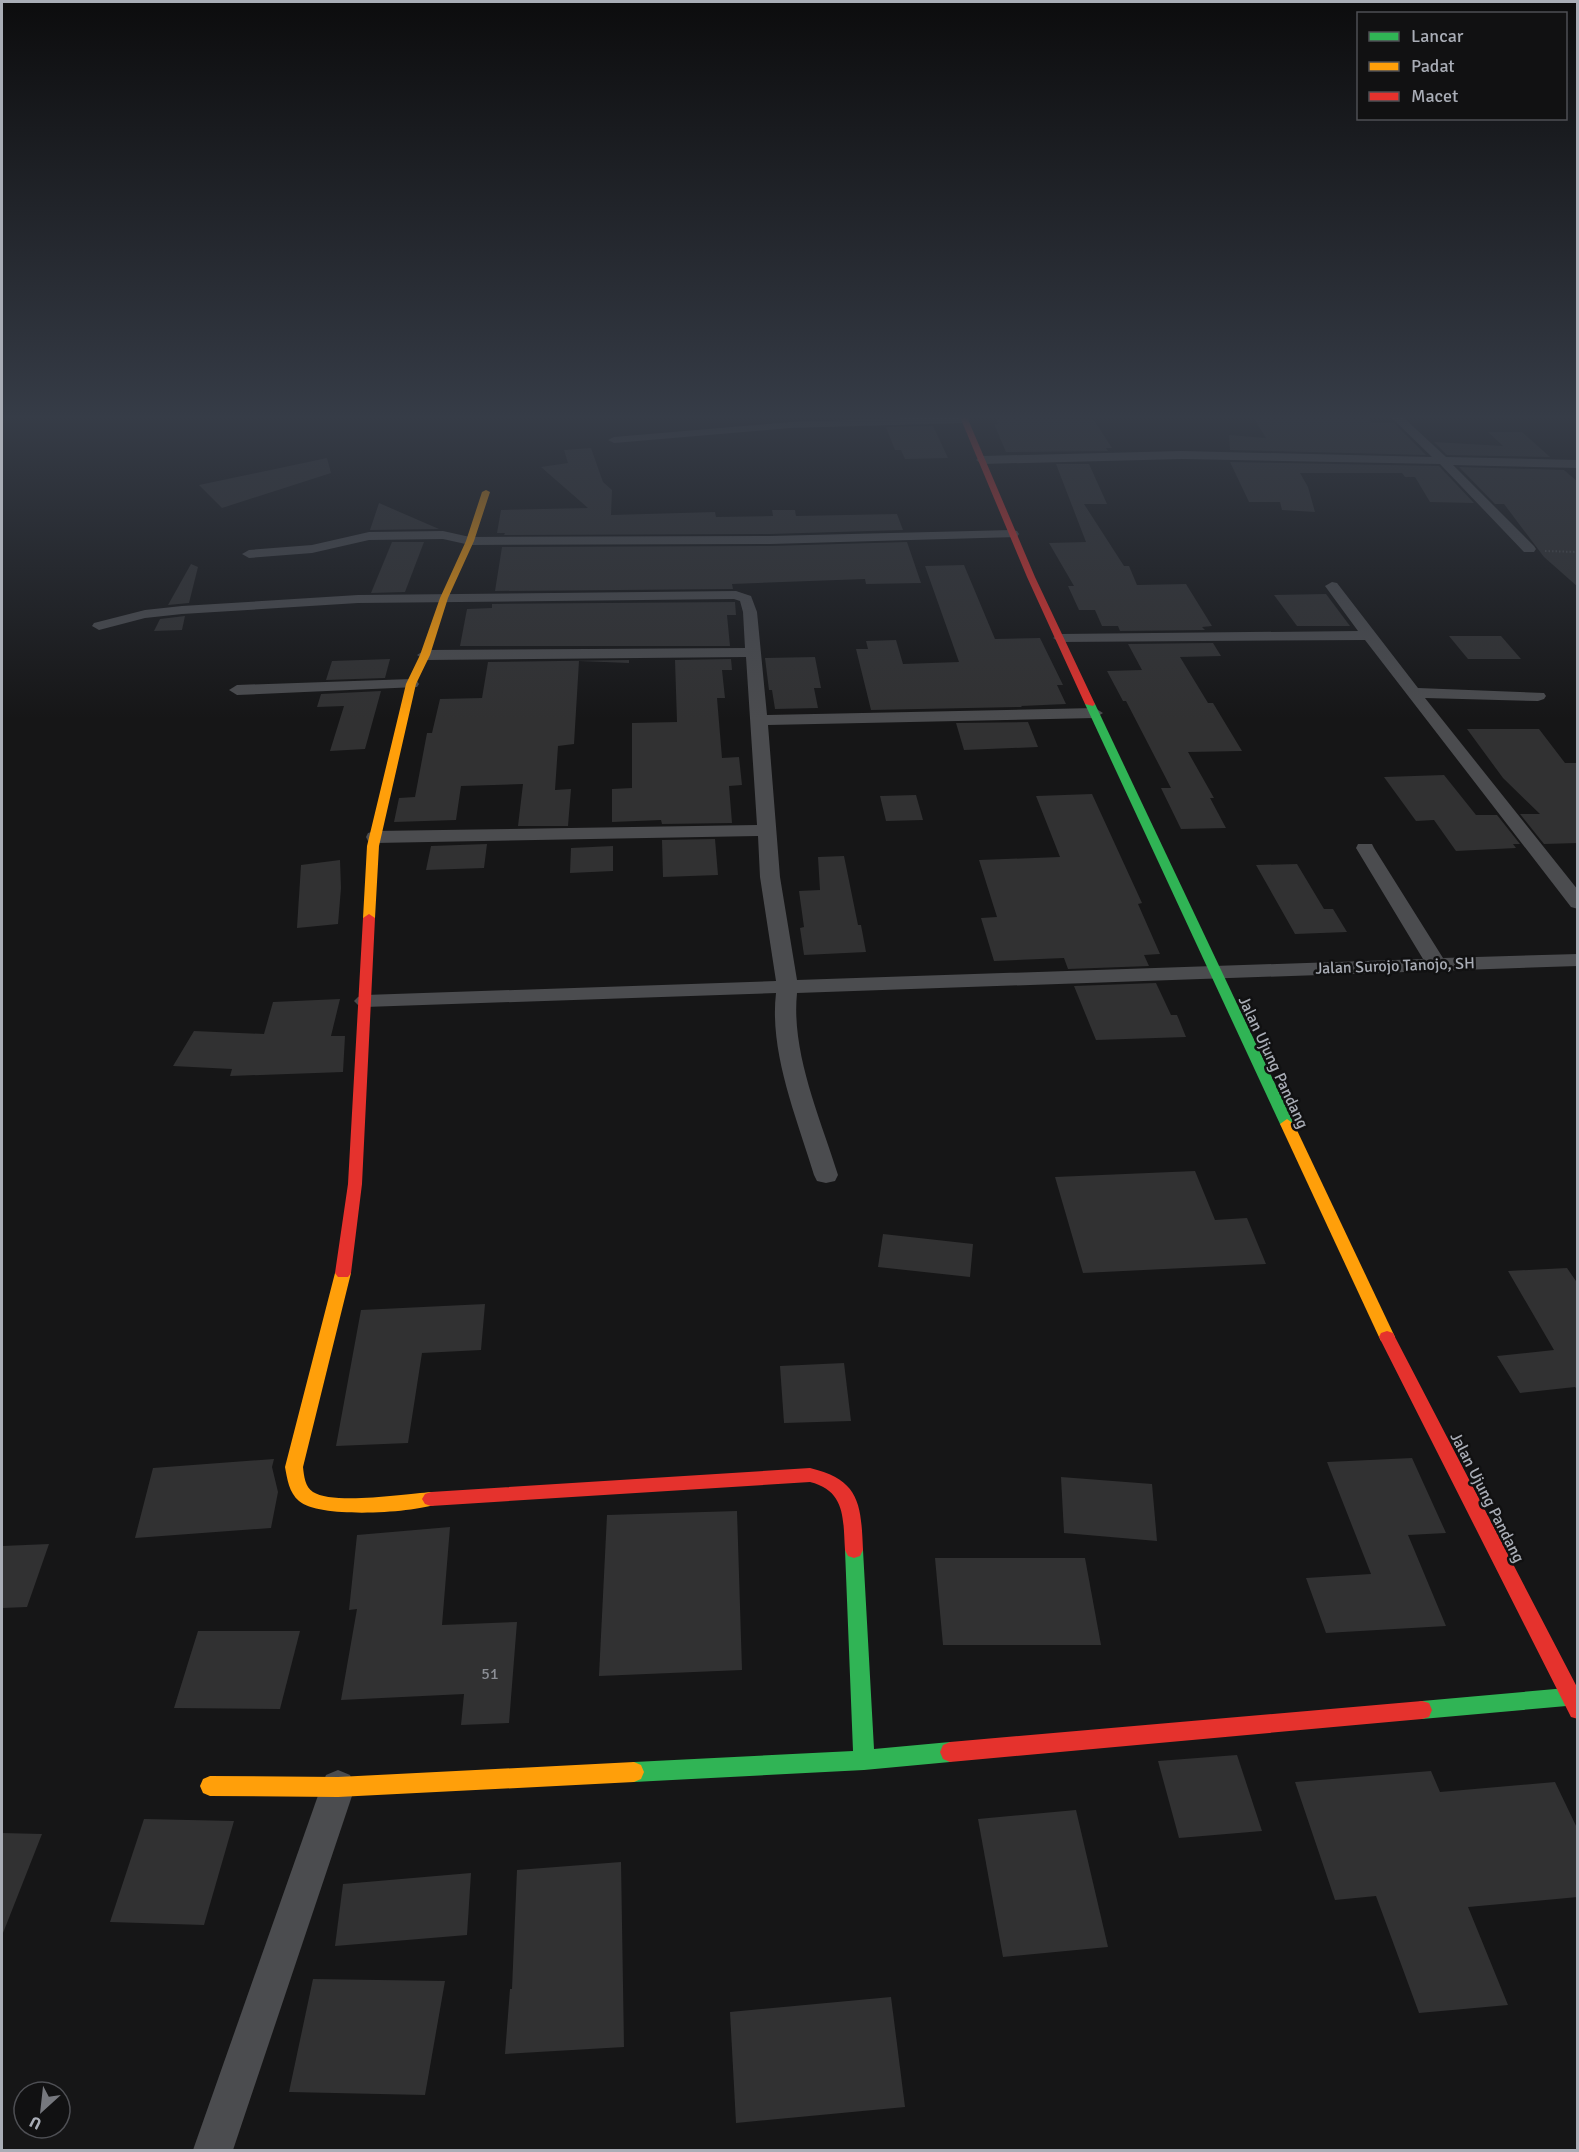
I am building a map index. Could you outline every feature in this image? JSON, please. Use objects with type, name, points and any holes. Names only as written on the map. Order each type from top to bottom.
[{"type":"street","points":[[478,517],[411,684],[375,837],[355,1184],[341,1286],[294,1467],[296,1482],[303,1494],[313,1503],[332,1506],[773,1476],[813,1475],[828,1479],[844,1490],[852,1509],[864,1760]]},
{"type":"street","name":"Jalan Ujung Pandang","points":[[1005,517],[1213,971],[1381,1325],[1576,1700]]},
{"type":"street","points":[[1498,517],[1529,549]]},
{"type":"street","points":[[249,554],[302,550],[369,536],[443,535],[470,541],[761,540],[1012,534]]},
{"type":"street","points":[[1332,586],[1578,903]]},
{"type":"street","points":[[99,626],[145,614],[329,600],[736,595],[746,599],[759,720],[770,877],[787,986],[784,1014],[787,1046],[826,1175]]},
{"type":"street","points":[[1060,638],[1368,635]]},
{"type":"street","points":[[424,655],[753,652]]},
{"type":"street","points":[[237,690],[411,684]]},
{"type":"street","points":[[1413,693],[1538,696]]},
{"type":"street","points":[[759,720],[1095,713]]},
{"type":"street","points":[[375,837],[766,830]]},
{"type":"street","points":[[1365,848],[1436,964]]},
{"type":"street","name":"Jalan Surojo Tanojo, SH","points":[[365,1001],[1578,960]]},
{"type":"street","points":[[210,1786],[338,1787],[864,1760],[1576,1700]]},
{"type":"street","points":[[213,2151],[338,1787]]},
{"type":"path","points":[[1529,549],[1578,552]]},
{"type":"building","points":[[374,517],[412,517],[439,529],[370,530]]},
{"type":"building","points":[[500,517],[898,517],[903,530],[770,534],[504,535],[505,533],[497,533]]},
{"type":"building","points":[[1077,517],[1093,517],[1124,566],[1129,566],[1137,585],[1186,584],[1212,626],[1202,627],[1205,630],[1120,631],[1118,626],[1102,626],[1095,610],[1079,610],[1068,586],[1074,586],[1049,543],[1086,542]]},
{"type":"building","points":[[1514,517],[1578,517],[1578,587],[1544,557]]},
{"type":"building","points":[[392,542],[424,542],[405,592],[371,593]]},
{"type":"building","points":[[907,542],[921,583],[866,584],[865,579],[732,584],[733,589],[495,591],[502,547],[770,546]]},
{"type":"building","points":[[191,564],[198,567],[189,603],[168,605]]},
{"type":"building","points":[[964,565],[995,639],[1040,638],[1063,685],[1057,685],[1066,704],[871,710],[856,649],[868,649],[866,641],[896,640],[903,664],[959,662],[925,566]]},
{"type":"building","points":[[1326,594],[1350,626],[1297,626],[1274,595]]},
{"type":"building","points":[[735,602],[736,615],[727,615],[730,646],[460,646],[467,609],[492,608],[492,604]]},
{"type":"building","points":[[185,616],[182,630],[154,631],[160,619]]},
{"type":"building","points":[[1449,636],[1501,636],[1521,659],[1468,659]]},
{"type":"building","points":[[1213,643],[1221,656],[1180,657],[1208,703],[1213,703],[1242,751],[1188,752],[1214,798],[1210,798],[1226,828],[1181,829],[1161,788],[1171,788],[1126,701],[1123,701],[1107,671],[1142,670],[1128,644]]},
{"type":"building","points":[[815,657],[821,688],[814,688],[818,708],[775,709],[772,690],[769,690],[765,658]]},
{"type":"building","points":[[390,659],[385,678],[326,680],[332,661]]},
{"type":"building","points":[[731,659],[732,670],[722,670],[725,698],[717,698],[722,758],[739,757],[742,785],[729,786],[732,823],[662,824],[661,820],[612,822],[612,789],[632,788],[632,723],[677,722],[675,660]]},
{"type":"building","points":[[629,660],[629,663],[579,661],[574,744],[558,746],[555,790],[571,789],[568,826],[518,826],[523,784],[461,786],[456,820],[394,822],[399,798],[415,797],[427,733],[432,733],[440,699],[482,698],[488,662]]},
{"type":"building","points":[[381,691],[365,749],[330,751],[344,706],[317,707],[321,694]]},
{"type":"building","points":[[1028,722],[1038,747],[964,750],[956,723]]},
{"type":"building","points":[[1467,729],[1539,729],[1565,763],[1578,763],[1578,843],[1544,844],[1520,814],[1540,814],[1503,778]]},
{"type":"building","points":[[1444,775],[1476,815],[1497,815],[1520,844],[1513,844],[1516,848],[1456,851],[1434,820],[1416,821],[1384,777]]},
{"type":"building","points":[[1092,794],[1142,903],[1138,904],[1160,954],[1144,955],[1149,966],[1068,969],[1064,958],[994,961],[981,918],[997,917],[979,860],[1060,857],[1036,796]]},
{"type":"building","points":[[916,795],[923,820],[886,821],[880,796]]},
{"type":"building","points":[[715,839],[718,875],[663,877],[662,840]]},
{"type":"building","points":[[487,844],[484,868],[426,870],[431,846]]},
{"type":"building","points":[[613,846],[613,871],[570,873],[571,848]]},
{"type":"building","points":[[844,856],[866,952],[804,955],[800,928],[804,927],[799,891],[820,890],[818,857]]},
{"type":"building","points":[[340,860],[341,888],[338,924],[297,928],[301,865]]},
{"type":"building","points":[[1297,864],[1324,909],[1333,909],[1347,932],[1295,934],[1256,865]]},
{"type":"building","points":[[1156,983],[1171,1015],[1177,1015],[1186,1037],[1096,1040],[1074,986]]},
{"type":"building","points":[[340,999],[331,1036],[345,1036],[343,1072],[230,1076],[232,1069],[173,1066],[194,1031],[264,1034],[273,1002]]},
{"type":"building","points":[[1195,1171],[1215,1220],[1247,1218],[1266,1264],[1083,1273],[1055,1177]]},
{"type":"building","points":[[883,1234],[973,1244],[970,1277],[878,1267]]},
{"type":"building","points":[[1567,1268],[1578,1284],[1578,1390],[1575,1387],[1520,1393],[1497,1356],[1554,1350],[1508,1271]]},
{"type":"building","points":[[485,1304],[481,1350],[422,1353],[408,1443],[336,1446],[361,1310]]},
{"type":"building","points":[[844,1363],[851,1421],[784,1423],[780,1366]]},
{"type":"building","points":[[1412,1458],[1446,1533],[1408,1535],[1446,1626],[1326,1633],[1306,1578],[1371,1574],[1327,1462]]},
{"type":"building","points":[[274,1459],[272,1467],[278,1492],[271,1528],[135,1538],[153,1468]]},
{"type":"building","points":[[1061,1477],[1152,1484],[1157,1541],[1064,1533]]},
{"type":"building","points":[[737,1511],[742,1670],[599,1676],[607,1515]]},
{"type":"building","points":[[450,1527],[442,1625],[517,1622],[509,1723],[461,1725],[464,1694],[341,1700],[357,1609],[349,1610],[357,1535]]},
{"type":"building","points":[[49,1544],[27,1607],[2,1608],[2,1546]]},
{"type":"building","points":[[935,1558],[1085,1558],[1101,1645],[943,1645]]},
{"type":"building","points":[[198,1631],[300,1631],[280,1709],[174,1708]]},
{"type":"building","points":[[1237,1755],[1262,1831],[1179,1838],[1158,1761]]},
{"type":"building","points":[[1431,1771],[1440,1792],[1555,1782],[1578,1830],[1578,1897],[1468,1907],[1508,2005],[1419,2013],[1376,1896],[1335,1900],[1295,1782]]},
{"type":"building","points":[[1076,1810],[1108,1947],[1003,1957],[978,1819]]},
{"type":"building","points":[[144,1819],[234,1821],[204,1925],[110,1922]]},
{"type":"building","points":[[2,1833],[42,1834],[3,1933],[2,1932]]},
{"type":"building","points":[[621,1862],[624,2047],[505,2054],[510,1989],[512,1989],[517,1870]]},
{"type":"building","points":[[471,1873],[467,1935],[335,1946],[343,1884]]},
{"type":"building","points":[[313,1979],[445,1981],[425,2095],[289,2092]]},
{"type":"building","points":[[891,1997],[905,2107],[736,2123],[730,2012]]},
{"type":"traffic: fast","points":[[1090,704],[1287,1124]]},
{"type":"traffic: fast","points":[[854,1550],[864,1760]]},
{"type":"traffic: fast","points":[[1422,1710],[1578,1696]]},
{"type":"traffic: fast","points":[[634,1772],[864,1760],[950,1752]]},
{"type":"traffic: slow","points":[[369,918],[373,846],[411,684],[425,655],[444,598],[470,541],[478,517]]},
{"type":"traffic: slow","points":[[1287,1124],[1387,1337]]},
{"type":"traffic: slow","points":[[343,1273],[294,1467],[299,1487],[306,1497],[316,1502],[330,1504],[366,1505],[431,1499]]},
{"type":"traffic: slow","points":[[210,1786],[338,1787],[634,1772]]},
{"type":"traffic: jam","points":[[1006,517],[1090,704]]},
{"type":"traffic: jam","points":[[343,1273],[355,1184],[369,918]]},
{"type":"traffic: jam","points":[[1387,1337],[1578,1710]]},
{"type":"traffic: jam","points":[[431,1499],[810,1475],[835,1484],[843,1492],[851,1512],[854,1550]]},
{"type":"traffic: jam","points":[[950,1752],[1422,1710]]}]
